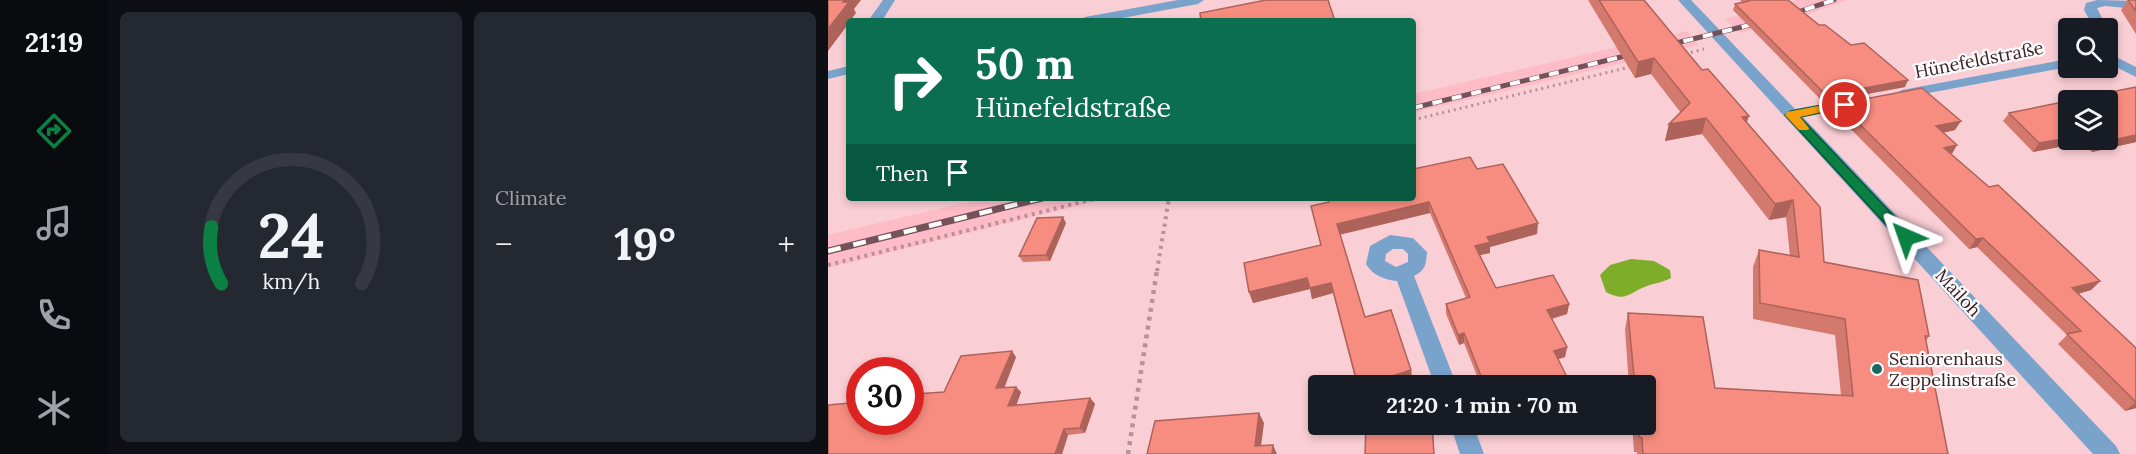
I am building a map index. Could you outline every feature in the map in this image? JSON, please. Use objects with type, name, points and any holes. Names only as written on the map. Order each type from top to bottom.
[{"type":"street","points":[[877,18],[889,0]]},
{"type":"street","points":[[1096,18],[1146,5],[1198,0]]},
{"type":"street","name":"Mailoh","points":[[1684,0],[2108,454]]},
{"type":"street","points":[[2094,18],[2090,10],[2091,6],[2104,2],[2136,5]]},
{"type":"street","points":[[2118,62],[2136,74]]},
{"type":"street","name":"Hünefeldstraße","points":[[1893,96],[2058,65]]},
{"type":"street","points":[[1791,115],[1869,100]]},
{"type":"street","points":[[1404,274],[1442,375]]},
{"type":"street","points":[[1465,435],[1472,454]]},
{"type":"path","points":[[1679,55],[1725,44]]},
{"type":"path","points":[[1416,119],[1644,63]]},
{"type":"path","points":[[828,265],[1086,201]]},
{"type":"path","points":[[1128,454],[1169,201]]},
{"type":"shaded area","points":[[1798,0],[1847,0],[1798,18],[1740,33],[1725,19]]},
{"type":"shaded area","points":[[1687,31],[1698,45],[1416,112],[1416,93]]},
{"type":"shaded area","points":[[972,201],[1096,201],[828,268],[828,235]]},
{"type":"shaded area","points":[[1631,259],[1654,261],[1670,270],[1671,278],[1623,297],[1606,292],[1600,275],[1610,265]]},
{"type":"building","points":[[828,0],[849,2],[828,29]]},
{"type":"building","points":[[1266,0],[1328,0],[1334,18],[1201,18],[1200,13]]},
{"type":"building","points":[[1599,0],[1644,0],[1702,70],[1708,69],[1749,116],[1742,117],[1820,207],[1824,262],[1918,280],[1929,336],[1925,336],[1948,454],[1643,454],[1642,438],[1639,435],[1656,435],[1656,375],[1634,375],[1628,313],[1703,317],[1715,388],[1853,396],[1845,319],[1760,303],[1759,250],[1799,257],[1793,200],[1775,204],[1706,118],[1669,124],[1690,103],[1654,58],[1638,62]]},
{"type":"building","points":[[1748,0],[1788,0],[1819,25],[1825,25],[1851,45],[1864,43],[1908,80],[1826,95],[1735,4]]},
{"type":"building","points":[[2128,0],[2136,0],[2136,11]]},
{"type":"building","points":[[2136,87],[2136,135],[2118,139],[2118,91]]},
{"type":"building","points":[[1922,88],[1961,121],[1936,126],[1957,145],[1944,148],[1989,187],[1998,185],[2100,281],[2072,288],[2136,348],[2136,402],[2067,334],[2081,331],[1983,238],[1976,239],[1839,104]]},
{"type":"building","points":[[2058,103],[2058,140],[2039,143],[2009,113]]},
{"type":"building","points":[[1470,157],[1477,169],[1503,164],[1538,223],[1487,237],[1490,242],[1475,246],[1496,288],[1553,275],[1569,304],[1547,310],[1567,347],[1554,351],[1566,375],[1481,375],[1464,333],[1458,335],[1446,304],[1470,297],[1429,202],[1337,224],[1365,317],[1391,310],[1411,370],[1395,375],[1355,375],[1331,283],[1310,288],[1307,278],[1249,292],[1244,263],[1321,245],[1311,206],[1328,201],[1416,201],[1416,168]]},
{"type":"building","points":[[1063,217],[1046,255],[1019,256],[1037,218]]},
{"type":"building","points":[[1012,351],[996,388],[1016,387],[1008,406],[1090,398],[1080,428],[1064,429],[1055,454],[828,454],[828,405],[846,403],[846,435],[924,435],[924,393],[944,392],[961,356]]},
{"type":"building","points":[[1259,413],[1255,446],[1273,445],[1272,454],[1147,454],[1155,421]]},
{"type":"building","points":[[1366,435],[1433,435],[1434,454],[1365,454]]},
{"type":"railway","points":[[1786,16],[1834,0]]},
{"type":"railway","points":[[1664,46],[1766,21]]},
{"type":"railway","points":[[1416,107],[1637,53]]},
{"type":"railway","points":[[828,251],[1030,201]]},
{"type":"slow traffic","points":[[1803,128],[1791,115],[1818,110]]},
{"type":"place","name":"Seniorenhaus Zeppelinstraße","points":[[1877,369]]},
{"type":"route","points":[[1845,105],[1791,115],[1906,237]]}]
